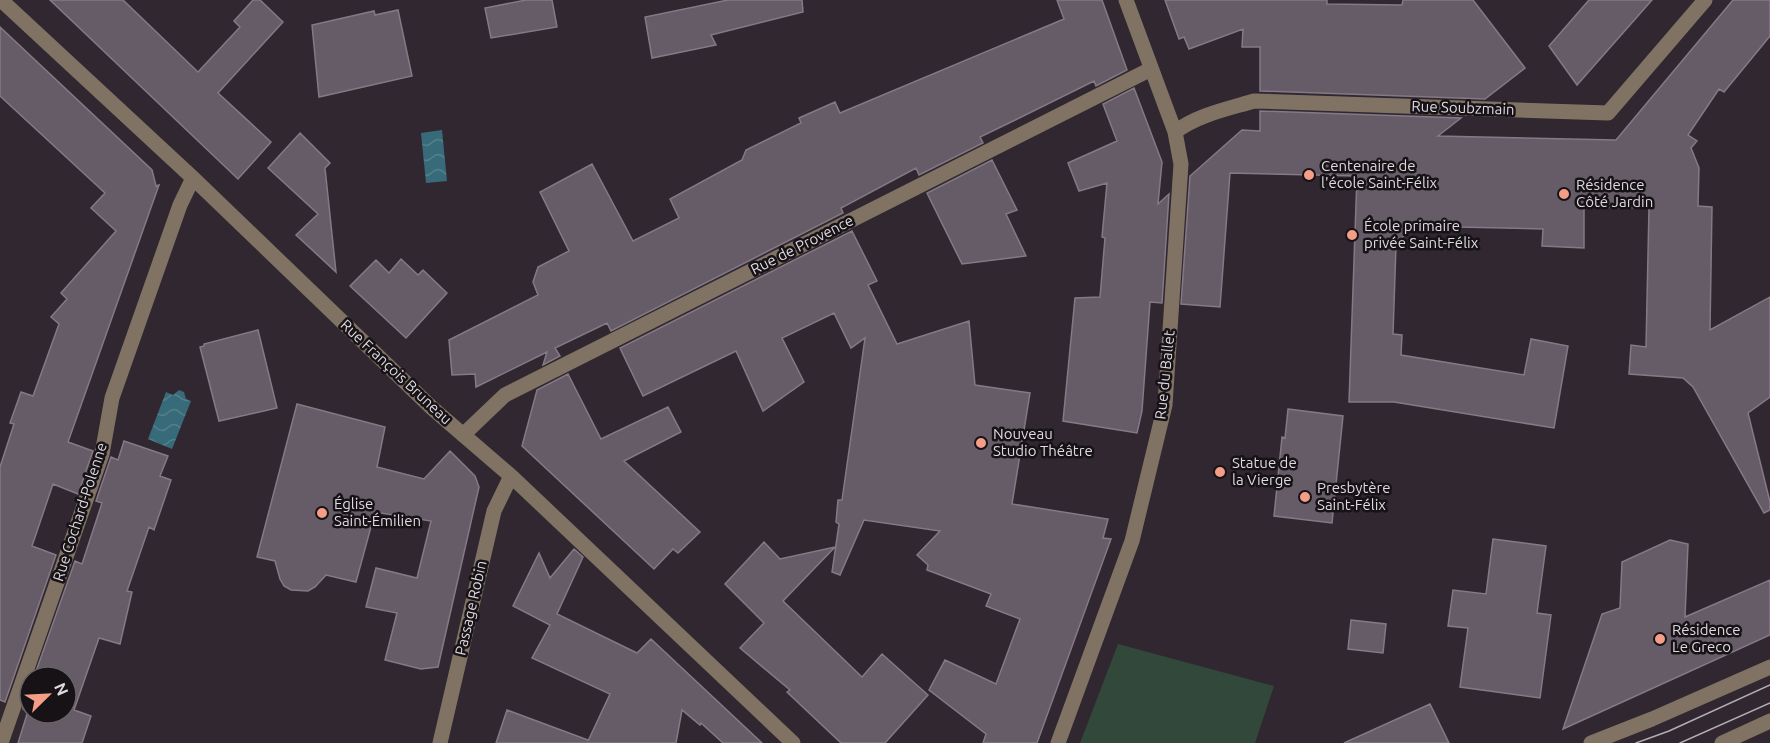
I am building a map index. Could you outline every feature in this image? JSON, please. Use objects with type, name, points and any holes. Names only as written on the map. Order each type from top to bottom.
[{"type":"street","name":"Rue François Bruneau","points":[[1,0],[193,178],[432,408],[511,476],[793,743]]},
{"type":"street","name":"Rue du Ballet","points":[[1058,743],[1132,541],[1165,405],[1181,164],[1175,132],[1126,0]]},
{"type":"street","name":"Rue Soubzmain","points":[[1175,132],[1184,125],[1207,115],[1254,102],[1608,112],[1705,0]]},
{"type":"street","name":"Rue de Provence","points":[[463,435],[505,395],[1151,69]]},
{"type":"street","name":"Rue Cochard-Polenne","points":[[0,743],[99,464],[112,398],[180,206],[193,178]]},
{"type":"street","name":"Passage Robin","points":[[440,743],[494,511],[511,476]]},
{"type":"street","points":[[1591,743],[1770,667]]},
{"type":"street","points":[[1722,743],[1770,721]]},
{"type":"green space","points":[[1118,644],[1274,686],[1255,743],[1080,743]]},
{"type":"water","points":[[442,130],[447,181],[426,183],[421,133]]},
{"type":"water","points":[[179,390],[184,392],[186,399],[191,401],[172,449],[148,439],[166,392],[173,395]]},
{"type":"building","points":[[50,0],[123,0],[198,72],[240,27],[234,21],[253,0],[260,0],[283,22],[218,93],[271,142],[238,179]]},
{"type":"building","points":[[526,0],[552,0],[557,27],[491,38],[485,8]]},
{"type":"building","points":[[728,0],[802,0],[803,12],[711,35],[716,45],[652,58],[645,17]]},
{"type":"building","points":[[1057,0],[1102,0],[1127,70],[1096,86],[1094,81],[980,137],[983,143],[919,175],[916,168],[841,208],[843,213],[611,331],[607,323],[555,348],[560,356],[543,365],[547,352],[476,387],[475,374],[452,375],[449,340],[538,295],[533,282],[538,267],[569,251],[540,192],[592,164],[633,241],[679,218],[670,199],[742,160],[746,150],[801,123],[799,118],[835,102],[840,113],[1064,19]]},
{"type":"building","points":[[1165,0],[1327,0],[1327,4],[1402,5],[1403,0],[1473,0],[1525,68],[1485,99],[1260,91],[1260,47],[1242,47],[1243,29],[1189,49],[1184,37],[1179,39]]},
{"type":"building","points":[[1589,0],[1652,0],[1577,85],[1549,46]]},
{"type":"building","points":[[1733,0],[1770,0],[1770,36],[1724,92],[1719,89],[1688,135],[1697,141],[1691,148],[1699,168],[1698,206],[1712,207],[1710,330],[1770,297],[1770,397],[1748,413],[1770,510],[1764,513],[1693,387],[1683,378],[1629,374],[1631,345],[1646,347],[1649,208],[1584,207],[1584,248],[1542,246],[1543,229],[1411,226],[1396,246],[1393,334],[1402,335],[1401,355],[1524,375],[1531,339],[1568,346],[1554,428],[1394,402],[1349,402],[1357,176],[1230,173],[1220,307],[1181,304],[1190,176],[1242,130],[1260,131],[1260,111],[1461,118],[1438,136],[1616,140]]},
{"type":"building","points":[[398,10],[412,76],[319,97],[312,25],[374,11],[375,15]]},
{"type":"building","points":[[0,27],[152,170],[156,186],[159,185],[68,442],[93,451],[78,494],[53,484],[32,546],[56,555],[5,702],[0,700],[0,467],[14,424],[10,423],[21,392],[33,396],[59,324],[51,317],[67,299],[61,293],[116,231],[91,208],[105,193],[0,96]]},
{"type":"building","points":[[1134,88],[1162,162],[1158,204],[1169,194],[1162,303],[1150,302],[1142,411],[1137,433],[1063,421],[1075,298],[1100,297],[1107,183],[1079,191],[1068,163],[1117,141],[1103,104]]},
{"type":"building","points":[[300,133],[330,163],[325,168],[336,272],[296,235],[318,214],[268,168]]},
{"type":"building","points":[[992,160],[1017,210],[1006,214],[1026,256],[962,264],[927,193]]},
{"type":"building","points":[[852,231],[877,281],[868,285],[897,344],[969,321],[975,385],[1030,393],[1012,504],[1108,519],[1103,538],[1111,539],[1037,743],[983,743],[986,734],[929,690],[945,660],[996,684],[1020,619],[986,606],[991,594],[927,570],[928,565],[917,555],[940,531],[864,520],[840,575],[832,572],[839,524],[836,522],[838,500],[842,500],[865,338],[851,348],[834,313],[782,338],[804,382],[763,411],[736,351],[643,396],[620,348]]},
{"type":"building","points":[[401,259],[418,275],[423,270],[447,293],[406,338],[350,286],[376,260],[389,273]]},
{"type":"building","points":[[258,330],[277,408],[219,421],[200,347]]},
{"type":"building","points":[[568,374],[601,439],[668,407],[681,432],[624,461],[700,532],[678,553],[673,549],[654,569],[522,446],[537,390]]},
{"type":"building","points":[[297,404],[385,427],[377,467],[424,479],[450,451],[475,476],[479,487],[438,667],[421,669],[385,660],[397,613],[366,607],[376,568],[417,578],[431,521],[375,512],[356,582],[326,575],[308,591],[291,590],[284,586],[280,579],[275,561],[257,557]]},
{"type":"building","name":"Presbytère Saint-Félix","points":[[1288,409],[1343,416],[1332,523],[1274,516],[1282,437],[1285,438]]},
{"type":"building","points":[[124,441],[168,456],[160,476],[171,480],[154,530],[149,527],[127,591],[132,592],[120,644],[99,638],[78,698],[78,665],[38,665],[75,561],[82,564],[102,503],[96,501],[111,457],[118,460]]},
{"type":"building","points":[[1493,539],[1546,546],[1537,613],[1551,615],[1540,698],[1460,687],[1468,628],[1448,626],[1453,590],[1486,594]]},
{"type":"building","name":"Résidence Le Greco","points":[[1670,540],[1688,544],[1685,617],[1770,580],[1770,635],[1563,729],[1602,614],[1620,608],[1622,562]]},
{"type":"building","points":[[764,542],[780,559],[835,547],[783,601],[862,677],[882,654],[928,695],[885,743],[841,743],[787,692],[790,690],[740,648],[764,623],[725,584]]},
{"type":"building","points":[[574,549],[583,557],[557,614],[637,653],[651,639],[762,743],[723,743],[682,710],[676,743],[496,743],[507,710],[588,741],[610,694],[532,658],[550,625],[513,606],[539,553],[550,578]]},
{"type":"building","points":[[1351,620],[1386,624],[1383,653],[1348,649]]},
{"type":"building","points":[[1430,704],[1449,743],[1344,743]]},
{"type":"building","points":[[78,711],[91,716],[82,743],[18,743],[24,725],[78,725]]},
{"type":"tram line","points":[[1636,743],[1669,731],[1770,685]]},
{"type":"tram line","points":[[1680,743],[1770,703]]},
{"type":"place","name":"Centenaire de l'école Saint-Félix","points":[[1309,175]]},
{"type":"place","name":"Résidence Côté Jardin","points":[[1564,194]]},
{"type":"place","name":"École primaire privée Saint-Félix","points":[[1352,235]]},
{"type":"place","name":"Nouveau Studio Théâtre","points":[[981,443]]},
{"type":"place","name":"Statue de la Vierge","points":[[1220,472]]},
{"type":"place","name":"Presbytère Saint-Félix","points":[[1305,497]]},
{"type":"place","name":"Église Saint-Émilien","points":[[322,513]]},
{"type":"place","name":"Résidence Le Greco","points":[[1660,639]]}]
